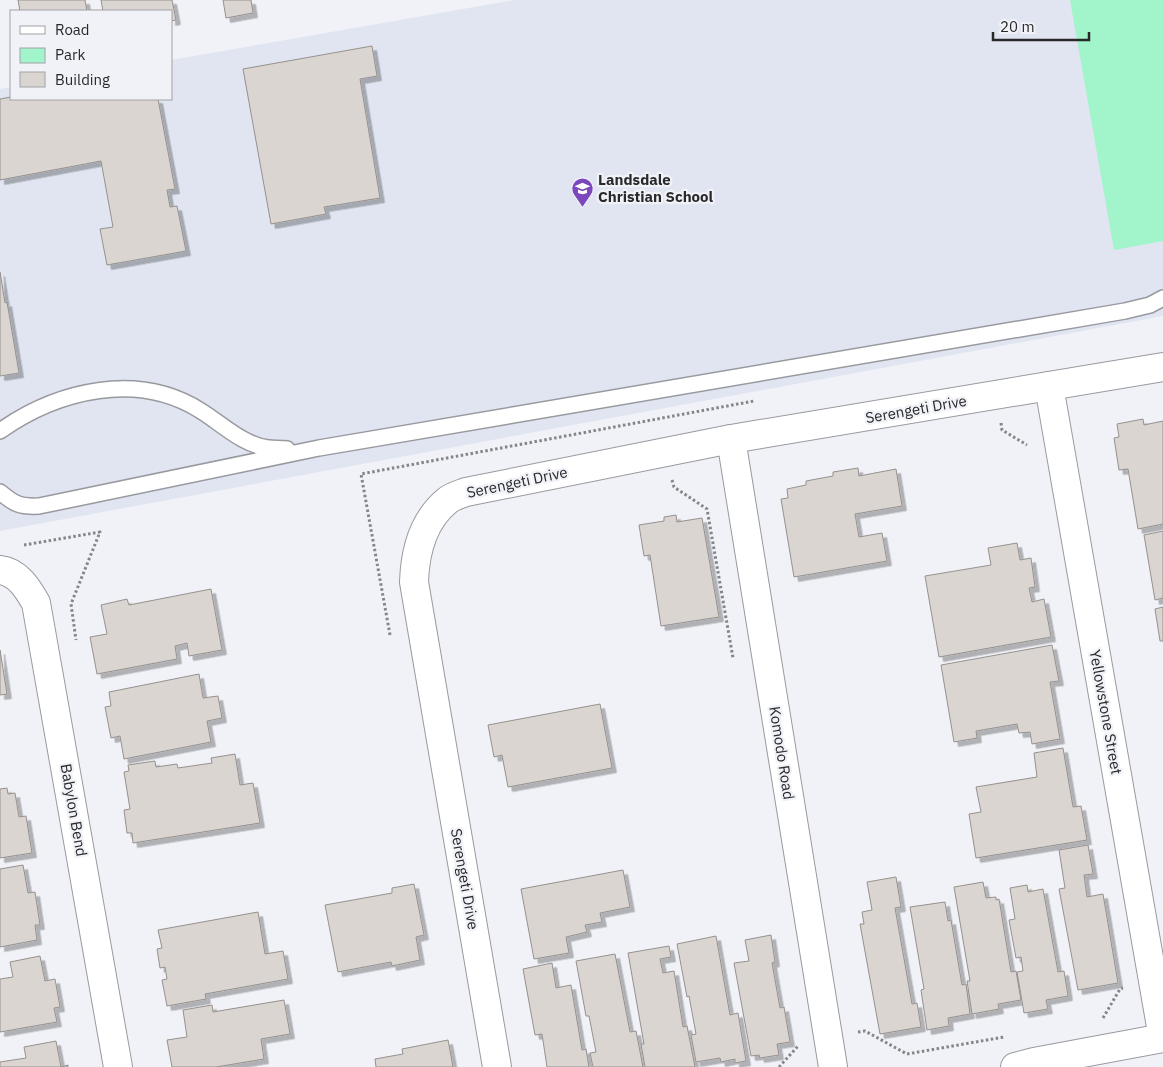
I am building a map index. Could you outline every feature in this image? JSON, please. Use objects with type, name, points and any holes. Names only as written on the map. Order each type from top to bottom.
[{"type":"street","name":"Serengeti Drive","points":[[497,1067],[414,582],[418,544],[426,527],[437,511],[449,499],[466,492],[731,439],[1163,367]]},
{"type":"street","name":"Yellowstone Street","points":[[1049,386],[1163,1038]]},
{"type":"street","name":"Komodo Road","points":[[731,439],[833,1067]]},
{"type":"street","name":"Babylon Bend","points":[[0,570],[6,570],[24,584],[36,602],[118,1067]]},
{"type":"street","points":[[1014,1067],[1163,1038]]},
{"type":"lane","points":[[0,492],[13,503],[25,507],[39,506],[319,448],[1125,311],[1150,305],[1163,298]]},
{"type":"lane","points":[[0,431],[37,409],[71,396],[103,390],[134,388],[174,397],[200,410],[248,442],[267,448],[319,448]]},
{"type":"path","points":[[390,639],[361,474],[757,401]]},
{"type":"path","points":[[660,419],[674,487],[707,509],[734,664]]},
{"type":"path","points":[[18,546],[100,532],[71,604],[78,650]]},
{"type":"path","points":[[1102,1020],[1120,989],[1154,983]]},
{"type":"path","points":[[779,1067],[800,1043],[865,1031],[907,1054],[1004,1037]]},
{"type":"shaded area","name":"Landsdale Christian School","points":[[515,0],[1163,0],[1163,316],[0,531],[0,89],[10,87],[10,100],[172,100],[172,60]]},
{"type":"green space","points":[[1070,0],[1163,0],[1163,241],[1114,250]]},
{"type":"building","points":[[18,0],[85,0],[87,10],[20,10]]},
{"type":"building","points":[[101,0],[172,0],[176,20],[172,21],[172,10],[103,10]]},
{"type":"building","points":[[223,0],[251,0],[253,13],[226,18]]},
{"type":"building","points":[[372,46],[377,76],[360,79],[380,198],[324,207],[326,214],[271,224],[243,69]]},
{"type":"building","points":[[10,97],[10,100],[158,100],[175,189],[167,190],[170,207],[177,206],[186,251],[107,265],[100,229],[113,227],[101,161],[0,180],[0,99]]},
{"type":"building","points":[[0,272],[19,373],[0,376]]},
{"type":"building","points":[[1143,419],[1144,425],[1163,421],[1163,524],[1138,529],[1128,469],[1119,470],[1114,438],[1119,437],[1117,424]]},
{"type":"building","points":[[858,468],[859,476],[896,469],[902,506],[855,514],[859,537],[882,533],[887,561],[794,577],[781,499],[788,498],[787,489],[806,485],[806,481],[833,476],[833,472]]},
{"type":"building","points":[[676,515],[677,522],[702,518],[719,617],[661,626],[650,555],[644,556],[639,525],[664,521],[664,517]]},
{"type":"building","points":[[1163,531],[1163,598],[1155,600],[1144,535]]},
{"type":"building","points":[[1017,543],[1020,560],[1031,558],[1035,587],[1029,588],[1032,602],[1044,599],[1051,637],[939,657],[925,576],[991,565],[988,548]]},
{"type":"building","points":[[211,589],[222,650],[189,656],[187,643],[175,646],[177,659],[97,674],[90,637],[107,634],[101,605],[127,599],[129,605]]},
{"type":"building","points":[[1163,607],[1163,641],[1160,641],[1155,609]]},
{"type":"building","points":[[1052,645],[1059,681],[1050,682],[1060,739],[1032,744],[1030,732],[1019,733],[1017,724],[976,731],[977,738],[954,742],[941,665]]},
{"type":"building","points":[[0,650],[7,694],[0,695]]},
{"type":"building","points":[[199,674],[203,698],[218,696],[222,718],[207,721],[211,742],[124,759],[120,736],[111,738],[105,707],[111,706],[109,692]]},
{"type":"building","points":[[600,704],[612,768],[508,787],[502,755],[494,757],[488,725]]},
{"type":"building","points":[[1063,748],[1073,807],[1081,806],[1087,840],[976,858],[969,814],[981,812],[976,787],[1037,777],[1034,753]]},
{"type":"building","points":[[235,754],[240,785],[253,783],[260,823],[133,843],[132,833],[127,833],[124,810],[130,809],[124,772],[129,771],[128,765],[155,761],[156,767],[177,764],[178,768],[212,763],[211,758]]},
{"type":"building","points":[[7,788],[8,794],[15,793],[19,817],[26,816],[32,853],[0,858],[0,789]]},
{"type":"building","points":[[1088,845],[1093,874],[1084,875],[1087,897],[1103,894],[1118,983],[1078,990],[1059,889],[1065,888],[1059,850]]},
{"type":"building","points":[[23,865],[28,893],[35,892],[40,925],[35,925],[37,940],[0,947],[0,869]]},
{"type":"building","points":[[623,870],[630,907],[600,913],[602,922],[585,925],[587,932],[566,937],[569,953],[534,959],[521,889]]},
{"type":"building","points":[[896,877],[901,907],[895,908],[912,1004],[917,1003],[921,1027],[880,1034],[860,924],[864,924],[862,912],[872,910],[867,882]]},
{"type":"building","points":[[983,882],[986,898],[996,897],[996,900],[999,899],[1011,972],[1016,971],[1021,1000],[998,1004],[999,1009],[972,1014],[967,981],[970,981],[954,887]]},
{"type":"building","points":[[414,884],[424,935],[416,937],[420,960],[392,966],[391,962],[338,972],[325,905],[392,893],[392,888]]},
{"type":"building","points":[[1027,885],[1028,892],[1043,889],[1058,972],[1064,971],[1068,996],[1046,1000],[1048,1009],[1024,1013],[1017,972],[1023,971],[1021,957],[1016,958],[1009,920],[1015,919],[1010,888]]},
{"type":"building","points":[[945,902],[948,921],[951,920],[962,985],[966,984],[970,1014],[948,1018],[949,1026],[927,1030],[921,990],[924,989],[910,907]]},
{"type":"building","points":[[258,912],[265,954],[283,951],[288,979],[205,994],[206,999],[167,1006],[162,980],[167,979],[165,967],[160,968],[157,949],[162,948],[158,930]]},
{"type":"building","points":[[771,935],[775,962],[772,963],[780,1008],[784,1007],[790,1042],[777,1044],[779,1055],[760,1058],[759,1055],[751,1056],[734,963],[749,961],[745,940]]},
{"type":"building","points":[[716,936],[730,1015],[738,1013],[746,1061],[735,1063],[735,1059],[721,1062],[720,1058],[696,1062],[691,1035],[696,1034],[677,944]]},
{"type":"building","points":[[669,946],[671,957],[660,959],[663,973],[674,971],[683,1027],[687,1026],[695,1067],[645,1067],[641,1044],[644,1044],[628,953]]},
{"type":"building","points":[[615,954],[630,1032],[636,1031],[643,1067],[593,1067],[590,1053],[596,1052],[589,1016],[586,1016],[576,961]]},
{"type":"building","points":[[40,956],[45,981],[55,979],[60,1007],[54,1008],[57,1022],[0,1032],[0,979],[13,977],[10,962]]},
{"type":"building","points":[[552,963],[556,988],[571,985],[582,1050],[586,1049],[589,1067],[547,1067],[542,1034],[535,1035],[523,969]]},
{"type":"building","points":[[284,1000],[290,1034],[261,1039],[264,1059],[216,1067],[172,1067],[167,1040],[187,1037],[183,1010],[212,1005],[213,1012]]},
{"type":"building","points":[[448,1040],[453,1067],[376,1067],[375,1059],[403,1054],[402,1049]]},
{"type":"building","points":[[56,1041],[61,1067],[0,1067],[0,1062],[26,1058],[24,1047]]},
{"type":"place","name":"Landsdale Christian School","points":[[582,207]]}]
